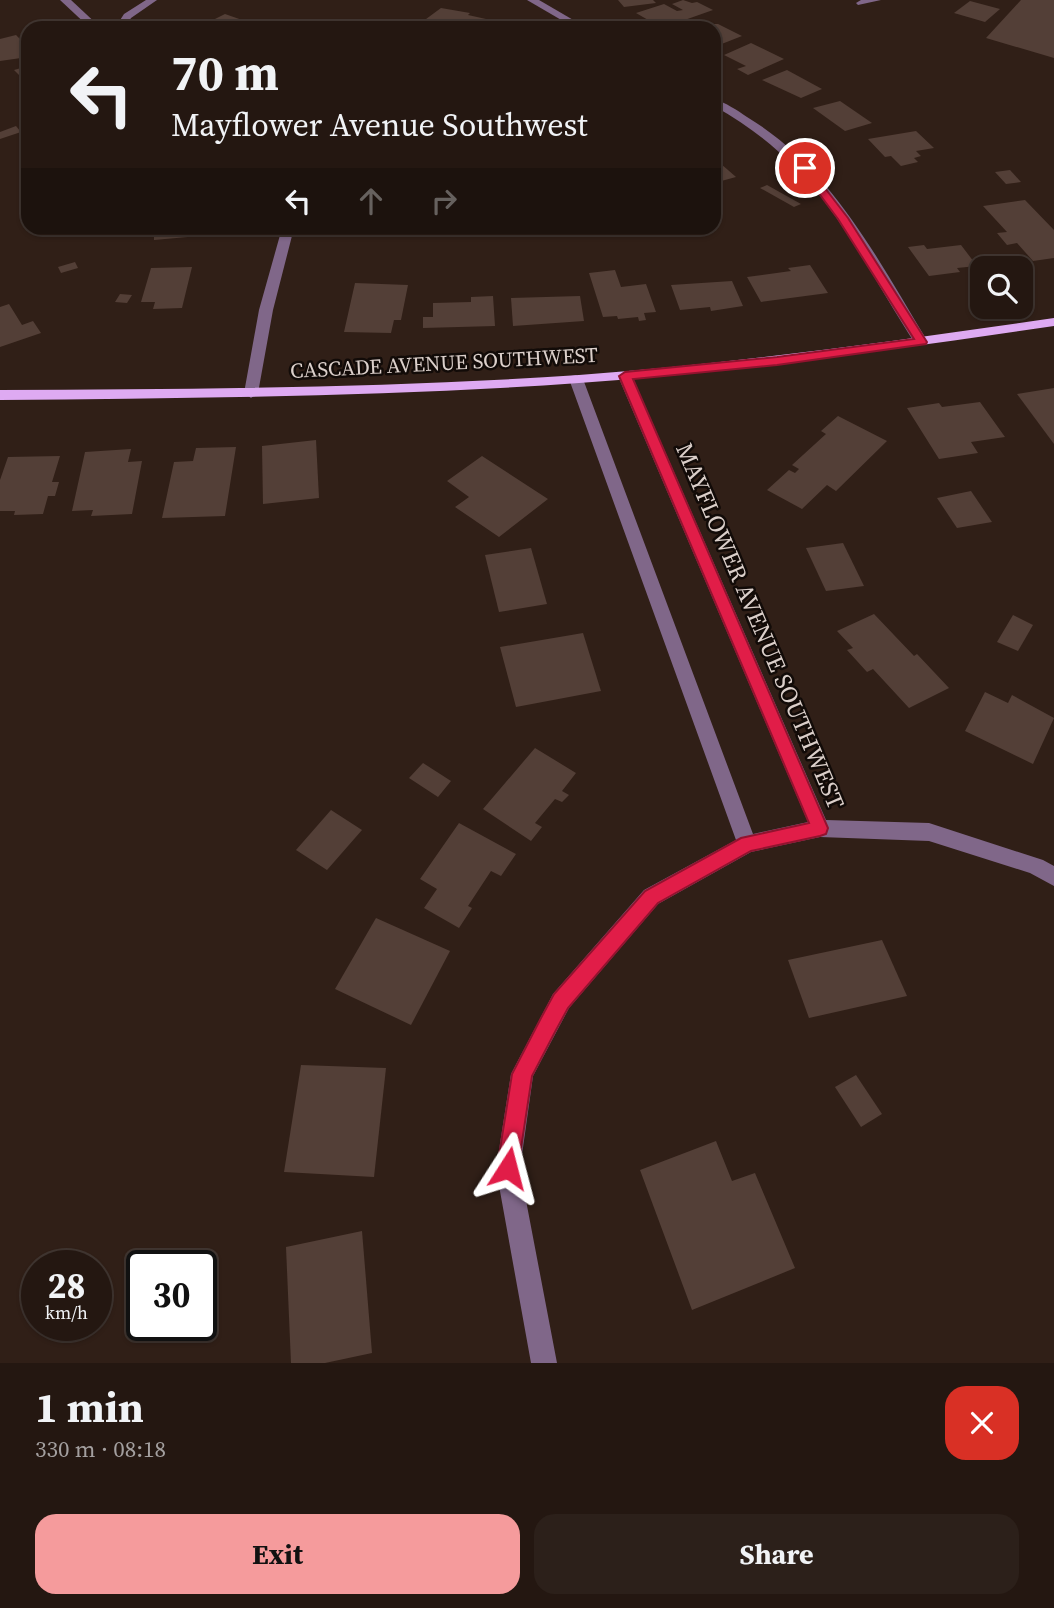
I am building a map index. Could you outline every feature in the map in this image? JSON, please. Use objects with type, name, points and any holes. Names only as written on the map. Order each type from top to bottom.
[{"type":"main road","name":"CASCADE AVENUE SOUTHWEST","points":[[0,395],[251,393],[417,388],[625,376],[777,361],[1054,322]]},
{"type":"street","points":[[65,0],[88,21]]},
{"type":"street","points":[[124,21],[127,16],[152,0]]},
{"type":"street","points":[[532,0],[570,21]]},
{"type":"street","points":[[861,3],[877,0]]},
{"type":"street","points":[[721,106],[778,142],[805,168],[843,218],[921,342]]},
{"type":"street","points":[[251,393],[266,310],[286,235]]},
{"type":"street","name":"MAYFLOWER AVENUE SOUTHWEST","points":[[625,376],[820,828],[929,832],[1036,866],[1054,877]]},
{"type":"street","points":[[576,379],[747,844]]},
{"type":"street","points":[[544,1363],[508,1168],[522,1074],[561,1001],[651,897],[747,844],[820,828]]},
{"type":"building","points":[[618,0],[653,0],[656,3],[624,7]]},
{"type":"building","points":[[683,0],[697,2],[713,10],[682,21],[650,21],[636,13],[664,4],[677,11],[683,10],[672,4]]},
{"type":"building","points":[[1021,0],[1054,0],[1054,58],[986,38]]},
{"type":"building","points":[[970,1],[1000,9],[985,22],[954,13]]},
{"type":"building","points":[[441,8],[486,19],[483,21],[423,21]]},
{"type":"building","points":[[225,14],[245,21],[211,21]]},
{"type":"building","points":[[721,26],[742,36],[721,44]]},
{"type":"building","points":[[16,35],[21,40],[21,58],[0,61],[0,39]]},
{"type":"building","points":[[751,43],[784,59],[748,75],[737,69],[746,66],[724,55]]},
{"type":"building","points":[[21,68],[21,77],[14,70]]},
{"type":"building","points":[[787,70],[822,89],[801,98],[762,80]]},
{"type":"building","points":[[840,101],[872,123],[845,131],[813,108]]},
{"type":"building","points":[[16,126],[21,132],[0,139],[0,132]]},
{"type":"building","points":[[916,131],[934,148],[916,151],[921,156],[914,158],[918,162],[901,166],[891,156],[885,157],[868,139]]},
{"type":"building","points":[[721,164],[728,170],[736,177],[721,181]]},
{"type":"building","points":[[1010,170],[1021,182],[1006,184],[995,172]]},
{"type":"building","points":[[767,185],[801,204],[794,207],[760,188]]},
{"type":"building","points":[[1025,200],[1054,230],[1054,258],[1033,261],[1033,256],[1029,256],[1017,243],[1007,245],[997,233],[1007,232],[983,206]]},
{"type":"building","points":[[154,235],[199,235],[199,236],[154,240]]},
{"type":"building","points":[[924,245],[927,249],[961,245],[970,257],[970,267],[957,268],[960,272],[929,276],[908,247]]},
{"type":"building","points":[[75,262],[78,268],[61,273],[58,267]]},
{"type":"building","points":[[810,265],[828,293],[761,302],[747,277],[791,271],[788,268]]},
{"type":"building","points":[[192,267],[182,308],[153,309],[155,302],[141,302],[151,268]]},
{"type":"building","points":[[615,270],[621,287],[646,284],[656,312],[644,313],[646,320],[639,321],[638,317],[603,317],[589,273]]},
{"type":"building","points":[[732,281],[743,306],[711,311],[710,307],[680,310],[671,285]]},
{"type":"building","points":[[355,283],[408,285],[401,320],[394,320],[391,333],[344,332]]},
{"type":"building","points":[[120,294],[132,295],[127,303],[115,302]]},
{"type":"building","points":[[493,296],[495,326],[423,328],[423,317],[433,317],[433,303],[471,302],[471,297]]},
{"type":"building","points":[[580,296],[584,321],[513,326],[511,298]]},
{"type":"building","points":[[9,304],[22,325],[33,321],[41,333],[0,347],[0,307]]},
{"type":"building","points":[[1054,388],[1054,444],[1017,394]]},
{"type":"building","points":[[980,402],[1005,437],[971,442],[978,453],[939,459],[907,408],[939,403],[942,407]]},
{"type":"building","points":[[838,416],[887,441],[836,491],[827,485],[802,509],[767,490],[789,470],[795,473],[799,469],[792,465],[826,434],[821,431]]},
{"type":"building","points":[[316,440],[319,498],[263,504],[262,446]]},
{"type":"building","points":[[236,447],[225,516],[162,518],[174,462],[193,461],[196,448]]},
{"type":"building","points":[[131,449],[128,462],[142,461],[132,514],[91,516],[93,510],[72,511],[85,452]]},
{"type":"building","points":[[60,456],[52,482],[59,482],[55,496],[48,496],[43,514],[14,515],[15,511],[0,511],[0,480],[8,457]]},
{"type":"building","points":[[482,456],[548,499],[499,537],[455,507],[469,497],[447,481]]},
{"type":"building","points":[[971,491],[992,522],[957,528],[937,498]]},
{"type":"building","points":[[843,543],[864,586],[826,591],[806,548]]},
{"type":"building","points":[[531,548],[547,604],[499,612],[485,555]]},
{"type":"building","points":[[874,614],[949,688],[909,708],[873,669],[867,672],[847,650],[853,648],[837,631]]},
{"type":"building","points":[[1013,615],[1033,625],[1018,651],[997,642]]},
{"type":"building","points":[[583,633],[601,691],[516,707],[500,647]]},
{"type":"building","points":[[985,692],[1008,703],[1012,695],[1054,718],[1033,764],[965,731]]},
{"type":"building","points":[[535,748],[576,773],[562,791],[569,795],[562,802],[555,799],[535,823],[542,827],[531,841],[483,809]]},
{"type":"building","points":[[423,763],[451,781],[438,797],[409,778]]},
{"type":"building","points":[[331,810],[362,830],[327,870],[296,850]]},
{"type":"building","points":[[459,823],[516,854],[501,876],[491,871],[468,906],[472,908],[459,928],[424,908],[437,889],[420,879]]},
{"type":"building","points":[[376,918],[450,951],[411,1025],[335,989]]},
{"type":"building","points":[[882,940],[907,996],[809,1018],[788,960]]},
{"type":"building","points":[[301,1065],[386,1068],[374,1177],[284,1172]]},
{"type":"building","points":[[856,1075],[882,1114],[861,1127],[835,1087]]},
{"type":"building","points":[[716,1141],[732,1181],[755,1173],[795,1268],[692,1310],[640,1170]]},
{"type":"building","points":[[362,1231],[372,1353],[325,1363],[291,1363],[286,1247]]},
{"type":"route","points":[[508,1168],[522,1074],[561,1001],[651,897],[747,844],[820,828],[625,376],[777,361],[921,342],[843,218],[805,168]]}]
